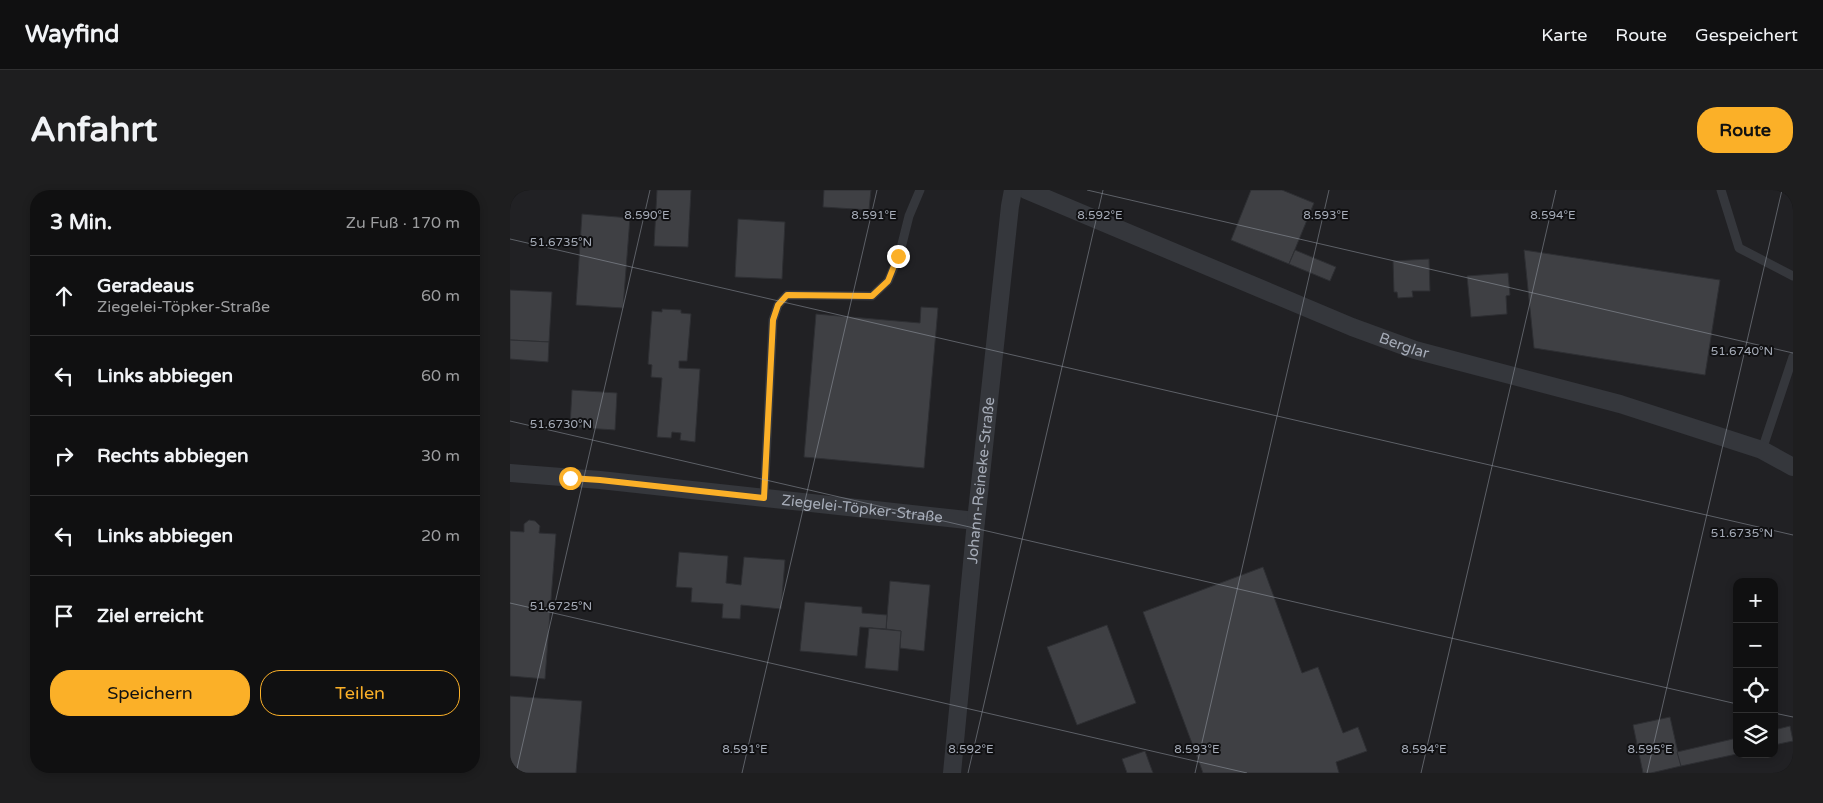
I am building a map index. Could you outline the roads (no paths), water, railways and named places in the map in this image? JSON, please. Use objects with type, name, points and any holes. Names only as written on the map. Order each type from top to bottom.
[{"type":"street","name":"Johann-Reineke-Straße","points":[[952,773],[976,521],[1013,190]]},
{"type":"street","name":"Berglar","points":[[1026,190],[1352,327],[1415,350],[1620,404],[1762,450],[1793,467]]},
{"type":"street","name":"Ziegelei-Töpker-Straße","points":[[510,472],[976,521]]},
{"type":"lane","points":[[764,498],[773,320],[778,305],[787,295],[872,296],[888,281],[898,256],[909,216],[920,190]]},
{"type":"lane","points":[[1721,190],[1739,248],[1793,276]]},
{"type":"lane","points":[[1762,450],[1793,357]]}]
